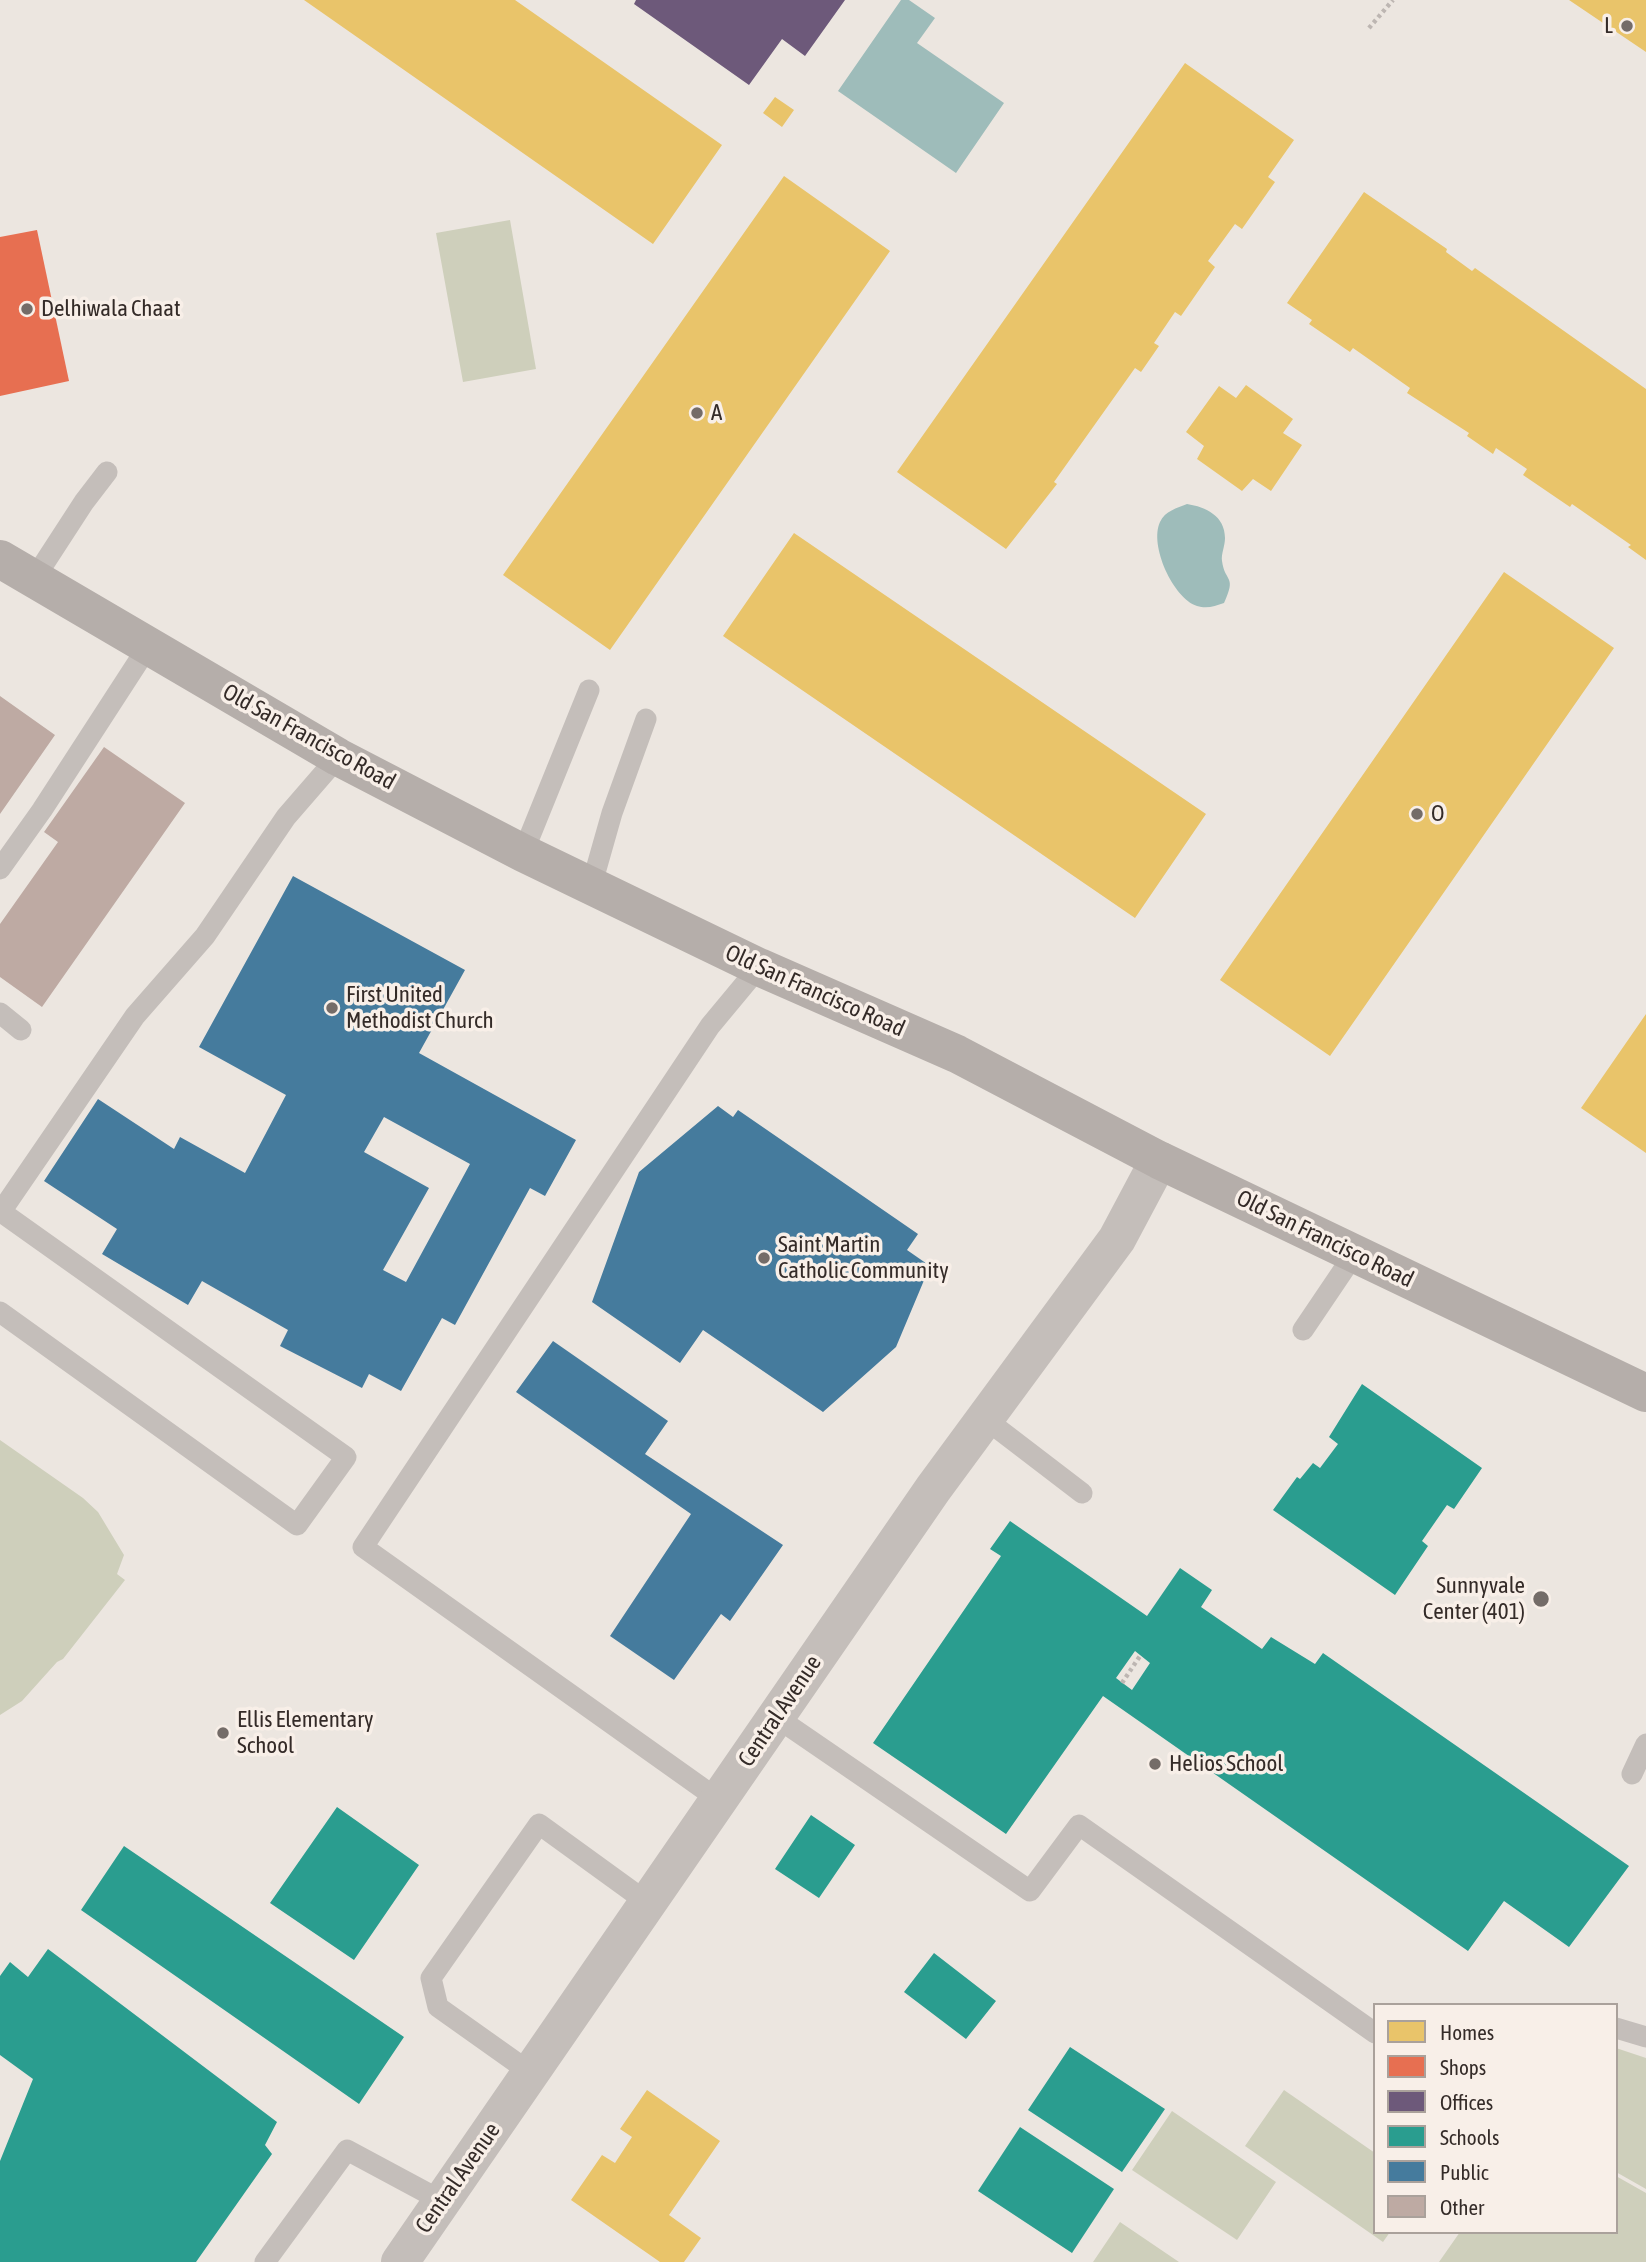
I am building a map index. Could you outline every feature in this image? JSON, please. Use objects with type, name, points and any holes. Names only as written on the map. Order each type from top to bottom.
[{"type":"main road","name":"Old San Francisco Road","points":[[0,559],[338,757],[523,853],[759,967],[957,1054],[1159,1160],[1646,1393]]},
{"type":"street","name":"Central Avenue","points":[[400,2262],[984,1418],[1117,1239],[1159,1160]]},
{"type":"lane","points":[[34,579],[83,502],[107,472]]},
{"type":"lane","points":[[0,869],[65,776],[149,645]]},
{"type":"lane","points":[[523,853],[589,690]]},
{"type":"lane","points":[[592,887],[612,813],[646,719]]},
{"type":"lane","points":[[0,1312],[297,1525],[346,1457],[1,1212],[135,1016],[205,936],[286,817],[338,757]]},
{"type":"lane","points":[[719,1800],[363,1547],[710,1026],[759,967]]},
{"type":"lane","points":[[0,1013],[21,1030]]},
{"type":"lane","points":[[1303,1330],[1355,1253]]},
{"type":"lane","points":[[984,1418],[1082,1493]]},
{"type":"lane","points":[[776,1717],[1030,1891],[1079,1825],[1373,2033]]},
{"type":"lane","points":[[1632,1774],[1646,1744]]},
{"type":"lane","points":[[531,2073],[438,2007],[431,1978],[539,1824],[648,1903]]},
{"type":"lane","points":[[1618,2029],[1646,2037]]},
{"type":"lane","points":[[265,2262],[348,2150],[442,2202]]},
{"type":"path","points":[[1369,28],[1393,0]]},
{"type":"path","points":[[1122,1683],[1140,1656]]},
{"type":"green space","points":[[510,220],[536,369],[463,382],[436,233]]},
{"type":"green space","points":[[0,1440],[83,1498],[98,1512],[124,1555],[117,1574],[125,1580],[63,1659],[57,1662],[22,1701],[0,1715]]},
{"type":"green space","points":[[1618,2049],[1646,2058],[1646,2189],[1618,2173]]},
{"type":"green space","points":[[1284,2090],[1373,2152],[1373,2234],[1389,2234],[1383,2242],[1245,2146]]},
{"type":"green space","points":[[1172,2111],[1276,2182],[1237,2240],[1132,2170]]},
{"type":"green space","points":[[1618,2177],[1646,2193],[1646,2262],[1439,2262],[1459,2234],[1618,2234]]},
{"type":"green space","points":[[1120,2222],[1179,2262],[1093,2262]]},
{"type":"water","points":[[901,0],[909,0],[935,18],[917,43],[1004,103],[956,173],[838,91]]},
{"type":"water","points":[[1187,504],[1207,510],[1222,524],[1225,538],[1222,561],[1230,583],[1224,603],[1204,607],[1188,601],[1165,570],[1158,544],[1160,522],[1168,513]]},
{"type":"building: Homes","points":[[304,0],[515,0],[722,145],[653,244]]},
{"type":"building: Homes","name":"L","points":[[1569,0],[1646,0],[1646,52]]},
{"type":"building: Homes","points":[[1185,63],[1294,140],[1268,177],[1275,182],[1242,229],[1235,224],[1208,261],[1215,267],[1181,316],[1175,312],[1154,343],[1159,346],[1141,372],[1135,368],[1054,482],[1057,484],[1006,549],[897,472]]},
{"type":"building: Homes","points":[[775,97],[794,110],[782,127],[763,113]]},
{"type":"building: Homes","name":"A","points":[[784,176],[890,251],[610,650],[503,575]]},
{"type":"building: Homes","points":[[1364,192],[1447,249],[1446,252],[1472,271],[1475,268],[1646,389],[1646,560],[1628,547],[1631,545],[1572,504],[1570,507],[1523,475],[1527,469],[1496,448],[1493,454],[1467,436],[1469,433],[1407,393],[1410,388],[1353,348],[1350,352],[1309,324],[1312,320],[1287,303]]},
{"type":"building: Homes","points":[[1246,385],[1293,419],[1283,433],[1302,445],[1271,491],[1253,479],[1242,491],[1197,459],[1204,446],[1186,432],[1219,386],[1236,398]]},
{"type":"building: Homes","points":[[794,533],[1206,814],[1135,918],[723,636]]},
{"type":"building: Homes","name":"O","points":[[1504,572],[1614,648],[1330,1056],[1220,980]]},
{"type":"building: Homes","points":[[1646,1014],[1646,1153],[1581,1108]]},
{"type":"building: Homes","points":[[647,2090],[720,2141],[669,2215],[701,2238],[684,2262],[660,2262],[571,2200],[602,2155],[615,2163],[632,2137],[620,2129]]},
{"type":"building: Shops","name":"Delhiwala Chaat","points":[[37,230],[69,381],[0,396],[0,237]]},
{"type":"building: Offices","points":[[636,0],[845,0],[805,56],[782,39],[749,85],[634,4]]},
{"type":"building: Schools","points":[[1362,1384],[1482,1468],[1454,1509],[1447,1505],[1422,1541],[1428,1546],[1395,1595],[1273,1510],[1297,1477],[1300,1479],[1313,1463],[1320,1468],[1338,1444],[1329,1437]]},
{"type":"building: Schools","points":[[1010,1521],[1147,1616],[1180,1568],[1212,1590],[1201,1607],[1262,1649],[1271,1637],[1315,1664],[1323,1653],[1629,1866],[1569,1947],[1504,1901],[1468,1951],[1103,1696],[1006,1834],[873,1743],[1001,1556],[990,1549]],"holes":[[[1135,1651],[1150,1663],[1132,1690],[1116,1678]]]},
{"type":"building: Schools","points":[[337,1807],[419,1865],[354,1960],[270,1903]]},
{"type":"building: Schools","points":[[811,1815],[855,1845],[819,1898],[775,1869]]},
{"type":"building: Schools","points":[[124,1846],[404,2037],[359,2104],[81,1910]]},
{"type":"building: Schools","points":[[48,1949],[277,2122],[265,2145],[272,2154],[196,2262],[0,2262],[0,2161],[33,2079],[0,2055],[0,1976],[10,1962],[28,1977]]},
{"type":"building: Schools","points":[[934,1953],[996,2001],[966,2039],[904,1992]]},
{"type":"building: Schools","points":[[1070,2047],[1165,2109],[1122,2172],[1028,2110]]},
{"type":"building: Schools","points":[[1020,2127],[1114,2189],[1072,2253],[978,2191]]},
{"type":"building: Public","points":[[293,876],[465,970],[419,1053],[576,1140],[545,1196],[530,1188],[455,1325],[442,1318],[401,1391],[369,1374],[362,1388],[280,1346],[288,1330],[202,1281],[188,1305],[102,1254],[117,1229],[44,1181],[98,1099],[174,1149],[180,1137],[245,1173],[286,1095],[199,1047]],"holes":[[[384,1117],[470,1164],[406,1282],[383,1270],[429,1188],[364,1152]]]},
{"type":"building: Public","name":"Saint Martin Catholic Community","points":[[718,1106],[733,1117],[738,1110],[918,1234],[907,1250],[930,1266],[896,1347],[823,1412],[703,1330],[680,1363],[592,1302],[639,1172]]},
{"type":"building: Public","points":[[553,1341],[668,1421],[645,1454],[783,1545],[730,1621],[721,1614],[674,1680],[610,1636],[691,1514],[516,1392]]},
{"type":"building: Other","points":[[0,696],[55,735],[0,814]]},
{"type":"building: Other","points":[[104,747],[185,803],[42,1007],[0,977],[0,924],[58,842],[44,832]]},
{"type":"place","name":"L","points":[[1627,26]]},
{"type":"place","name":"Delhiwala Chaat","points":[[27,309]]},
{"type":"place","name":"A","points":[[697,413]]},
{"type":"place","name":"O","points":[[1417,814]]},
{"type":"place","name":"First United Methodist Church","points":[[332,1008]]},
{"type":"place","name":"Saint Martin Catholic Community","points":[[764,1258]]},
{"type":"place","name":"Sunnyvale Center (401)","points":[[1541,1599]]},
{"type":"place","name":"Ellis Elementary School","points":[[223,1733]]},
{"type":"place","name":"Helios School","points":[[1155,1764]]}]
